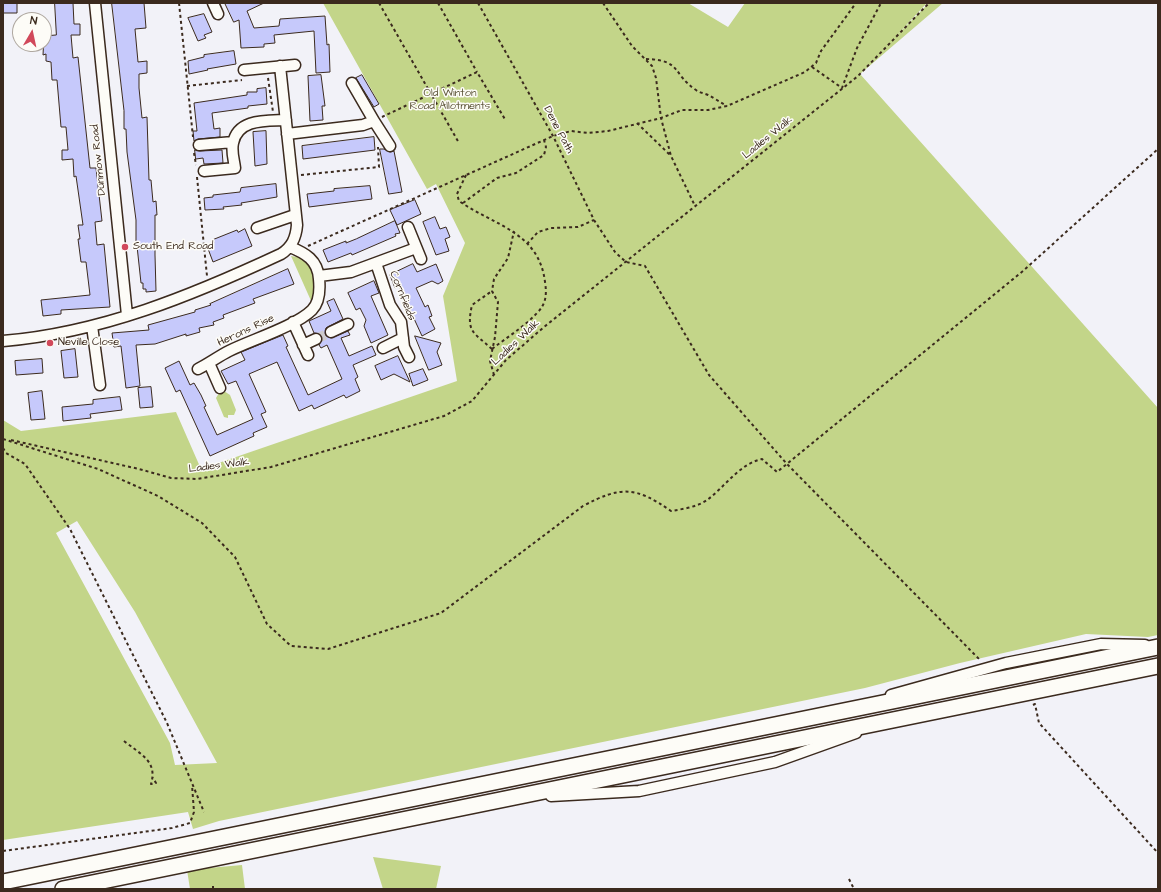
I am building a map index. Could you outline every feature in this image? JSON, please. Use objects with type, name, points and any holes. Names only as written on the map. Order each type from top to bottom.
[{"type":"highway","points":[[3,882],[1158,646]]},
{"type":"highway","points":[[63,889],[1158,666]]},
{"type":"street","name":"Dunmow Road","points":[[95,3],[127,315]]},
{"type":"street","points":[[213,3],[218,14]]},
{"type":"street","points":[[244,70],[295,65]]},
{"type":"street","points":[[3,341],[50,335],[92,326],[127,315],[224,281],[294,249],[296,215],[280,66]]},
{"type":"street","points":[[352,83],[390,146]]},
{"type":"street","points":[[204,172],[235,168],[233,142],[239,131],[245,125],[286,120]]},
{"type":"street","points":[[287,134],[363,125],[374,121]]},
{"type":"street","points":[[199,145],[233,142]]},
{"type":"street","points":[[257,228],[296,215]]},
{"type":"street","points":[[408,227],[421,259]]},
{"type":"street","name":"Cornfields","points":[[319,276],[351,272],[416,248]]},
{"type":"street","name":"Herons Rise","points":[[198,369],[229,351],[306,316],[315,306],[319,296],[319,276],[313,260],[304,253],[294,249]]},
{"type":"street","name":"Cornfields","points":[[376,264],[390,305],[401,322],[404,347],[409,357]]},
{"type":"street","points":[[293,322],[308,355]]},
{"type":"street","points":[[331,332],[348,324]]},
{"type":"street","points":[[92,326],[100,385]]},
{"type":"street","name":"Cornfields","points":[[383,348],[403,338]]},
{"type":"street","points":[[303,345],[316,339]]},
{"type":"street","points":[[209,363],[220,388]]},
{"type":"street","points":[[846,710],[910,689],[986,668],[1101,644],[1158,646]]},
{"type":"path","points":[[379,3],[459,143]]},
{"type":"path","points":[[438,3],[506,121]]},
{"type":"path","name":"Dene Path","points":[[478,3],[554,136],[594,220],[615,252],[626,262]]},
{"type":"path","points":[[603,3],[632,46],[652,66],[656,78],[661,118],[671,156],[695,206]]},
{"type":"path","points":[[294,249],[554,136],[571,131],[588,133],[608,131],[661,118],[682,110],[708,110],[727,106],[805,72],[816,63],[821,51],[856,3]]},
{"type":"path","points":[[811,67],[842,88],[857,48],[881,3]]},
{"type":"path","name":"Ladies Walk","points":[[3,439],[139,469],[172,478],[197,479],[271,467],[444,416],[472,401],[506,360],[544,327],[858,76],[929,3]]},
{"type":"path","points":[[646,59],[664,60],[674,66],[687,83],[698,92],[708,94],[727,106]]},
{"type":"path","points":[[374,121],[477,72]]},
{"type":"path","points":[[262,78],[270,78],[274,121]]},
{"type":"path","points":[[188,86],[248,80]]},
{"type":"path","points":[[637,123],[671,156]]},
{"type":"path","points":[[463,203],[497,178],[516,173],[544,155],[546,147],[544,140]]},
{"type":"path","points":[[291,176],[380,167],[378,147],[390,146]]},
{"type":"path","points":[[3,439],[98,469],[158,496],[202,523],[235,557],[267,624],[291,646],[328,649],[441,614],[583,506],[604,495],[620,491],[636,493],[651,497],[671,511],[688,508],[706,501],[751,462],[762,459],[777,472],[786,463],[1023,271],[1158,149]]},
{"type":"path","points":[[466,175],[456,194],[459,201],[514,231],[536,253],[544,268],[547,297],[538,313],[492,349]]},
{"type":"path","points":[[527,244],[538,232],[551,228],[578,227],[594,220]]},
{"type":"path","points":[[494,376],[490,361],[495,337],[498,302],[492,291],[494,280],[508,258],[514,231]]},
{"type":"path","points":[[626,262],[645,266],[709,374],[786,463],[986,668]]},
{"type":"path","points":[[492,291],[472,305],[469,320],[471,330],[492,349]]},
{"type":"path","points":[[3,448],[6,453],[25,464],[70,529],[167,723],[204,812]]},
{"type":"path","points":[[1027,706],[1035,704],[1040,723],[1158,853]]},
{"type":"path","points":[[124,741],[148,760],[152,766],[153,778]]},
{"type":"path","points":[[3,851],[172,828],[190,823],[194,812],[192,782]]},
{"type":"path","points":[[849,880],[854,889]]},
{"type":"green space","name":"Old Winton Road Allotments","points":[[323,3],[688,3],[728,27],[745,3],[927,3],[896,36],[929,3],[943,3],[860,74],[1158,408],[1158,635],[1148,637],[1086,634],[960,663],[865,688],[219,821],[193,829],[188,812],[3,840],[3,420],[21,431],[176,412],[201,469],[457,381],[443,296],[465,243],[436,184],[427,189]],"holes":[[[77,521],[135,612],[217,763],[175,765],[170,743],[56,533]]]},
{"type":"green space","points":[[291,256],[303,258],[313,273],[315,291],[312,303]]},
{"type":"green space","points":[[224,391],[230,395],[236,410],[234,415],[228,415],[228,418],[224,417],[216,398],[219,393]]},
{"type":"green space","points":[[373,857],[441,866],[436,889],[383,889]]},
{"type":"green space","points":[[242,865],[245,889],[190,889],[187,870]]},
{"type":"building","points":[[3,3],[17,3],[17,12],[3,13]]},
{"type":"building","points":[[55,3],[73,3],[74,24],[80,24],[80,35],[71,35],[73,58],[78,57],[90,168],[96,168],[102,221],[95,222],[97,245],[104,244],[110,307],[61,310],[61,314],[43,316],[41,300],[90,295],[86,262],[81,262],[78,239],[80,239],[78,225],[83,225],[76,176],[74,177],[73,159],[62,160],[62,150],[68,150],[66,127],[61,127],[57,80],[52,80],[51,62],[46,61],[46,54],[43,55],[43,52],[52,52],[52,35],[56,35]]},
{"type":"building","points":[[112,3],[144,3],[146,28],[135,29],[138,62],[147,61],[147,73],[139,74],[139,88],[142,118],[147,117],[149,180],[151,180],[153,202],[156,201],[156,291],[146,292],[146,289],[143,289],[143,283],[141,283],[136,246],[136,220],[127,152],[126,129],[124,129],[124,111]]},
{"type":"building","points":[[225,3],[264,3],[247,11],[254,28],[279,26],[280,19],[325,16],[327,45],[329,44],[330,72],[316,73],[314,31],[274,35],[275,43],[264,44],[264,47],[241,48],[239,20],[234,22]]},
{"type":"building","points":[[204,14],[212,32],[204,35],[206,38],[198,41],[188,18]]},
{"type":"building","points":[[234,51],[236,64],[189,74],[188,61],[204,57],[204,55]]},
{"type":"building","points":[[321,75],[325,106],[322,106],[323,120],[310,121],[308,76]]},
{"type":"building","points":[[362,75],[379,104],[374,107],[356,78]]},
{"type":"building","points":[[266,88],[267,104],[212,113],[214,129],[220,128],[220,137],[198,139],[194,141],[193,131],[197,131],[194,103],[247,95],[247,92],[257,92],[257,89]]},
{"type":"building","points":[[266,131],[267,164],[255,166],[253,132]]},
{"type":"building","points":[[374,137],[375,150],[303,159],[302,146]]},
{"type":"building","points":[[380,149],[390,152],[394,151],[402,192],[389,194]]},
{"type":"building","points":[[195,150],[222,150],[223,163],[204,164],[203,158],[196,159]]},
{"type":"building","points":[[276,184],[277,197],[241,203],[242,205],[223,207],[224,209],[205,210],[204,198],[213,197],[213,195],[240,192],[241,188]]},
{"type":"building","points":[[370,186],[372,199],[309,207],[307,194],[334,191],[334,189]]},
{"type":"building","points":[[415,200],[421,214],[397,225],[390,210]]},
{"type":"building","points":[[435,217],[440,229],[446,227],[450,237],[445,239],[449,251],[436,255],[423,222]]},
{"type":"building","points":[[395,221],[400,233],[395,234],[396,236],[352,255],[351,253],[328,262],[323,250],[346,241],[346,243],[356,239]]},
{"type":"building","points":[[245,229],[252,246],[213,262],[207,246],[214,243],[212,240],[237,230],[238,232]]},
{"type":"building","points":[[413,264],[417,272],[436,264],[443,281],[438,284],[432,281],[416,288],[425,307],[428,305],[432,316],[429,317],[435,329],[422,336],[399,286],[395,288],[390,275]]},
{"type":"building","points":[[288,269],[294,284],[253,299],[255,303],[223,315],[224,318],[213,322],[214,325],[199,328],[200,332],[186,336],[186,334],[155,344],[136,345],[140,386],[126,388],[121,346],[114,347],[112,333],[149,330],[148,325],[195,312],[195,310],[211,305],[210,304]]},
{"type":"building","points":[[374,281],[379,293],[371,296],[388,335],[371,343],[364,326],[366,320],[360,308],[356,310],[348,293]]},
{"type":"building","points":[[334,299],[343,319],[326,328],[325,335],[331,338],[348,331],[350,335],[341,338],[349,356],[372,346],[376,355],[353,365],[358,377],[355,379],[360,391],[346,398],[344,395],[314,409],[312,405],[299,411],[277,362],[249,374],[266,412],[261,414],[267,427],[253,433],[254,436],[210,456],[180,390],[176,392],[165,368],[179,361],[190,385],[194,383],[201,395],[206,406],[204,407],[217,435],[253,419],[236,381],[228,384],[221,371],[245,360],[241,352],[283,335],[288,346],[286,347],[308,395],[342,379],[327,345],[321,348],[319,345],[322,340],[322,336],[314,333],[309,321],[331,311],[327,302]]},
{"type":"building","points":[[415,336],[441,343],[437,352],[442,365],[429,370]]},
{"type":"building","points":[[75,349],[78,377],[64,378],[61,351]]},
{"type":"building","points":[[398,356],[410,382],[394,374],[381,380],[375,366]]},
{"type":"building","points":[[42,359],[43,373],[16,375],[15,361]]},
{"type":"building","points":[[423,369],[428,380],[413,386],[409,374]]},
{"type":"building","points":[[151,387],[153,407],[140,408],[138,388]]},
{"type":"building","points":[[42,391],[45,419],[31,420],[28,393]]},
{"type":"building","points":[[120,397],[122,410],[90,414],[91,418],[63,421],[62,407],[93,404],[93,400]]},
{"type":"tunnel","points":[[316,339],[331,332]]},
{"type":"place","name":"South End Road","points":[[125,247]]},
{"type":"place","name":"Neville Close","points":[[50,343]]}]
